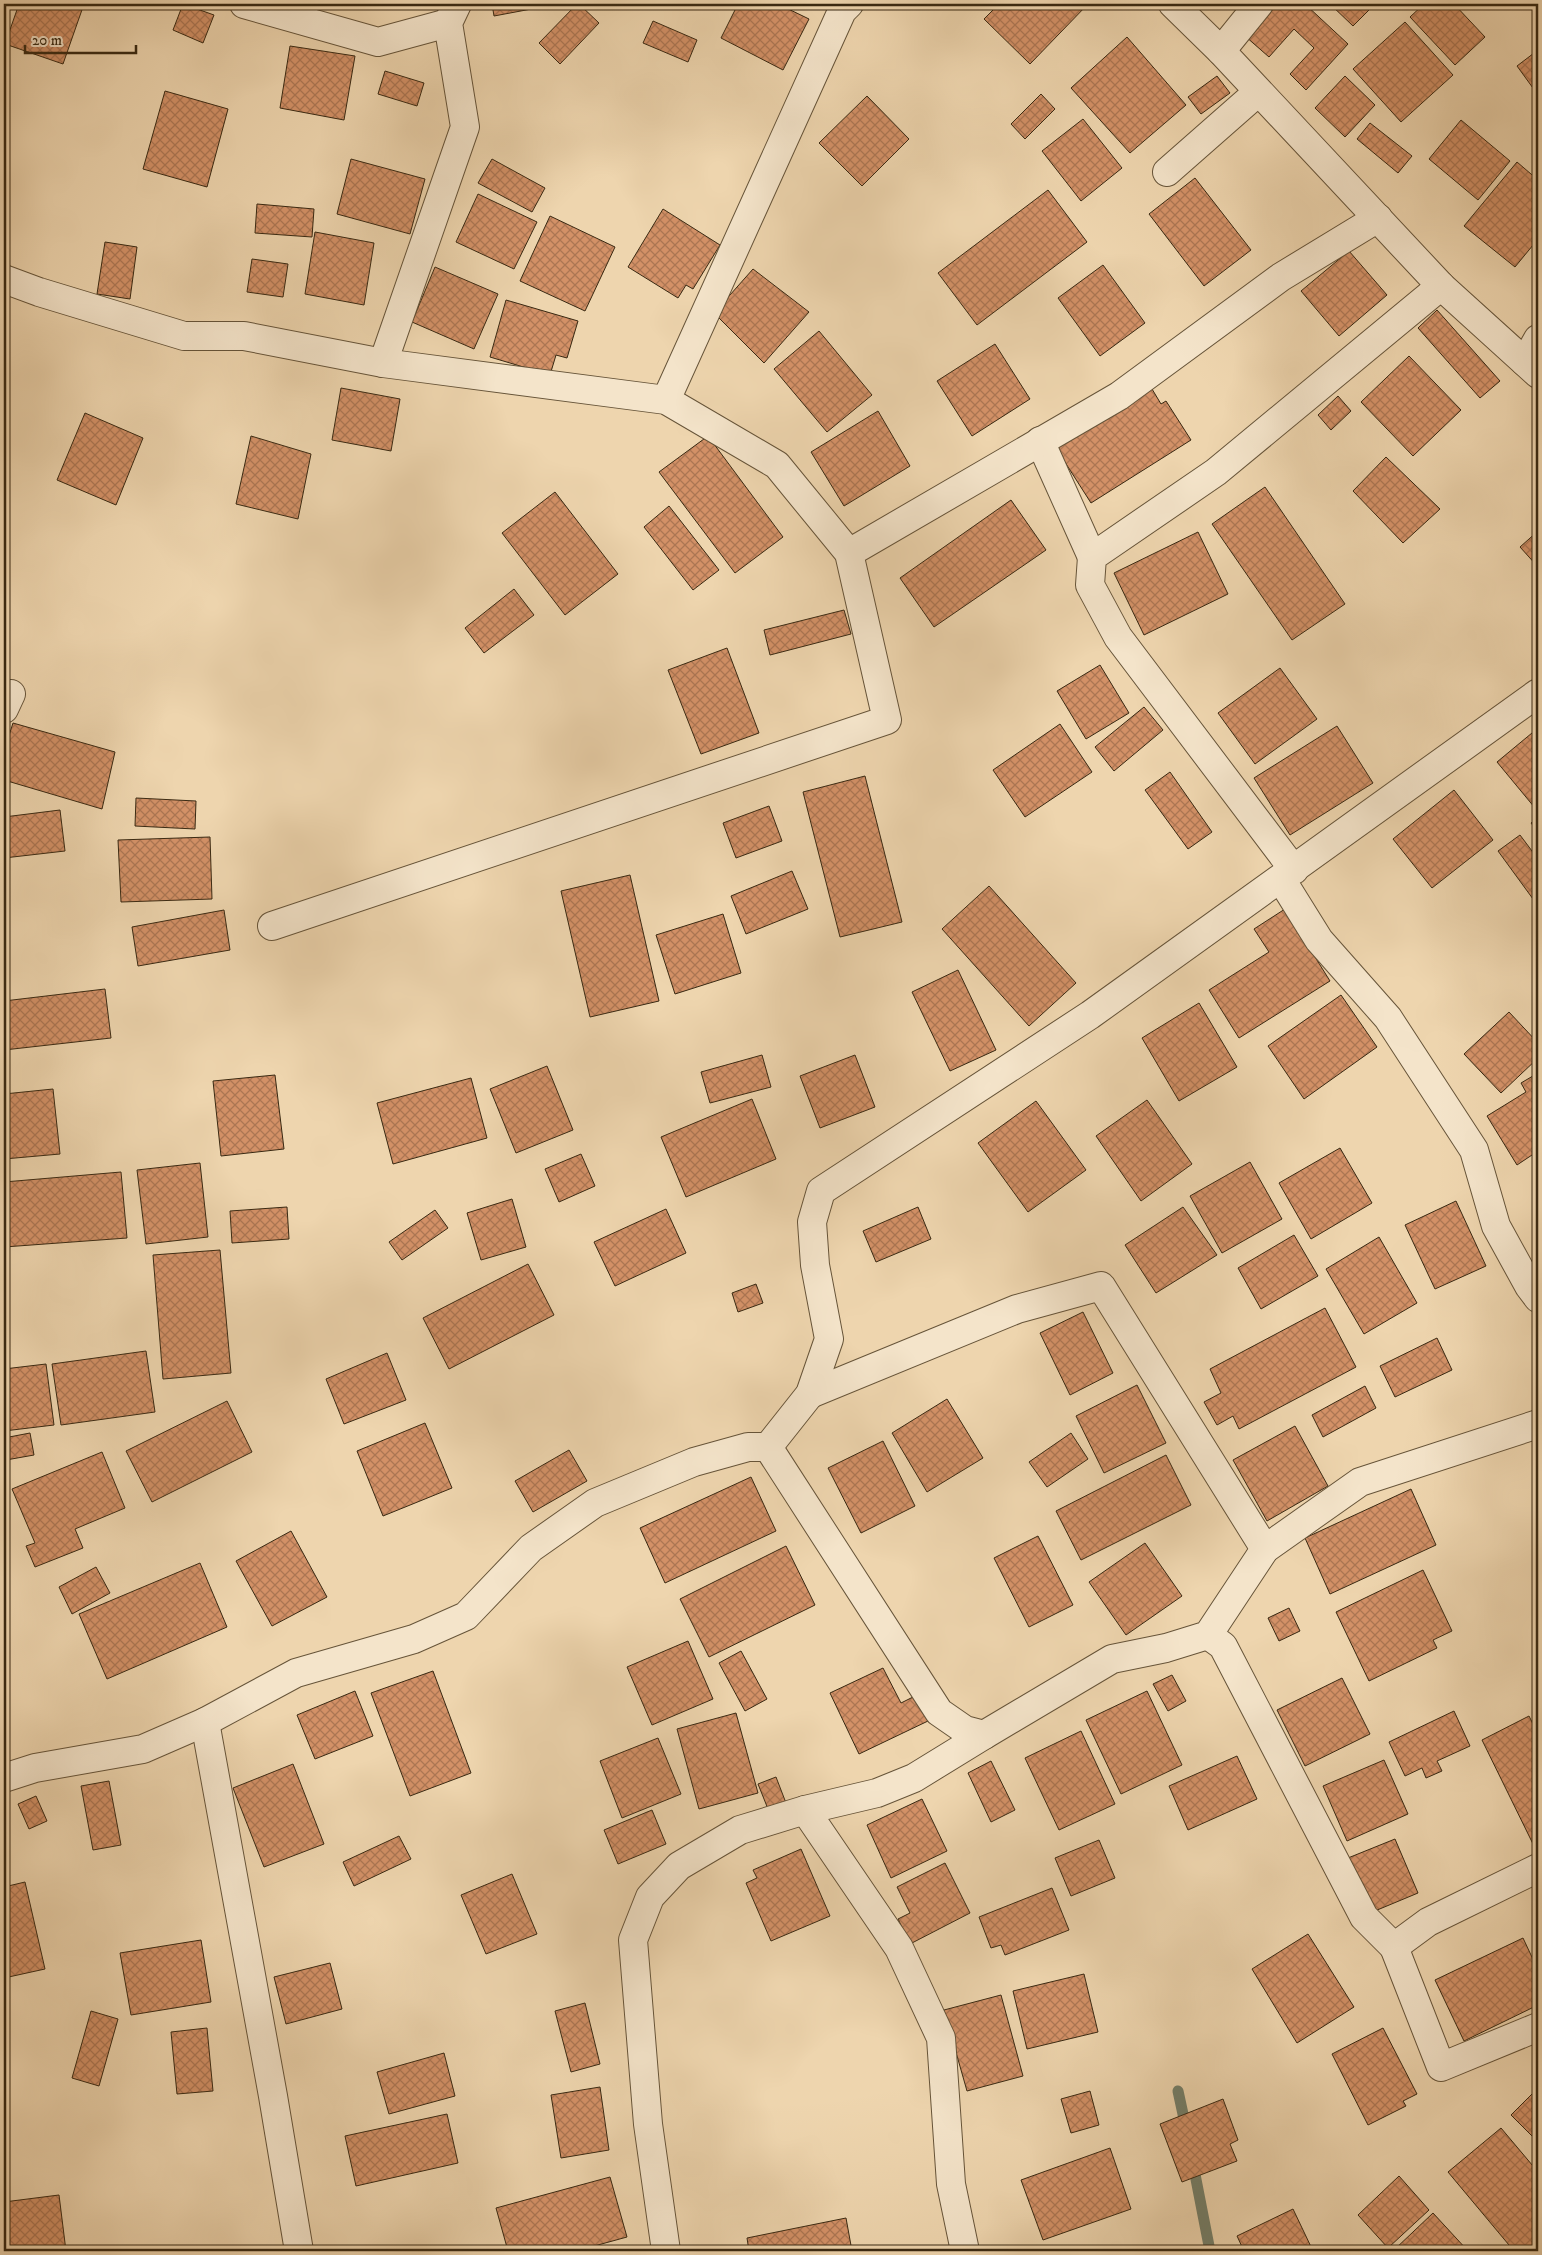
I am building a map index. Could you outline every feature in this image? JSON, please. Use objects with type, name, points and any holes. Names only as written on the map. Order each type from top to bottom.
[{"type":"street","points":[[244,4],[378,42],[452,14],[466,127],[383,363]]},
{"type":"street","points":[[666,400],[842,11],[849,4]]},
{"type":"street","points":[[1173,4],[1221,51],[1441,286],[1534,359]]},
{"type":"street","points":[[1221,51],[1259,4]]},
{"type":"street","points":[[1167,172],[1258,92]]},
{"type":"street","points":[[849,553],[1119,396],[1282,277],[1378,218]]},
{"type":"street","points":[[4,278],[39,292],[184,336],[244,336],[383,363],[666,400],[777,465],[849,553],[887,720],[272,926]]},
{"type":"street","points":[[1092,556],[1216,472],[1441,286]]},
{"type":"street","points":[[1040,441],[1092,556],[1090,585],[1118,637],[1287,874],[1319,940],[1388,1018],[1474,1150],[1496,1226],[1529,1286],[1538,1298]]},
{"type":"street","points":[[4,1778],[35,1768],[143,1749],[205,1722],[296,1672],[414,1639],[466,1616],[531,1548],[595,1503],[694,1462],[748,1448],[768,1447],[810,1394],[829,1339],[815,1265],[812,1222],[821,1191],[1090,1015],[1538,693]]},
{"type":"street","points":[[810,1394],[1017,1309],[1101,1286],[1265,1549]]},
{"type":"street","points":[[666,2251],[648,2124],[633,1940],[650,1897],[679,1866],[740,1830],[805,1810],[877,1793],[914,1778],[1112,1659],[1166,1648],[1208,1635],[1265,1549],[1360,1482],[1538,1424]]},
{"type":"street","points":[[768,1447],[939,1712],[965,1730],[984,1735]]},
{"type":"street","points":[[1208,1635],[1223,1646],[1364,1917],[1394,1947],[1441,2067],[1538,2027]]},
{"type":"street","points":[[205,1722],[273,2096],[299,2251]]},
{"type":"street","points":[[805,1810],[899,1948],[941,2038],[951,2184],[965,2251]]},
{"type":"street","points":[[1394,1947],[1428,1922],[1538,1868]]},
{"type":"building","points":[[19,4],[84,4],[63,64],[5,44]]},
{"type":"building","points":[[183,4],[214,15],[203,43],[173,30]]},
{"type":"building","points":[[492,4],[558,4],[494,16]]},
{"type":"building","points":[[577,4],[599,23],[560,64],[539,43]]},
{"type":"building","points":[[738,4],[778,4],[809,19],[783,70],[721,38]]},
{"type":"building","points":[[999,4],[1088,4],[1030,64],[984,19]]},
{"type":"building","points":[[1274,4],[1305,4],[1348,44],[1306,90],[1290,74],[1314,48],[1294,29],[1269,57],[1245,36]]},
{"type":"building","points":[[1330,4],[1375,4],[1353,26]]},
{"type":"building","points":[[1424,4],[1454,4],[1485,37],[1455,65],[1410,17]]},
{"type":"building","points":[[653,21],[697,40],[688,62],[643,43]]},
{"type":"building","points":[[1405,22],[1453,75],[1401,122],[1353,69]]},
{"type":"building","points":[[1127,37],[1186,105],[1130,153],[1071,88]]},
{"type":"building","points":[[290,46],[355,56],[344,120],[280,108]]},
{"type":"building","points":[[1538,50],[1538,95],[1517,66]]},
{"type":"building","points":[[385,71],[424,83],[417,106],[378,94]]},
{"type":"building","points":[[1217,76],[1230,93],[1201,114],[1188,97]]},
{"type":"building","points":[[1345,76],[1375,105],[1345,137],[1315,108]]},
{"type":"building","points":[[165,91],[228,109],[207,187],[143,169]]},
{"type":"building","points":[[1041,94],[1055,109],[1025,139],[1011,124]]},
{"type":"building","points":[[867,96],[909,139],[862,186],[819,143]]},
{"type":"building","points":[[1083,119],[1122,168],[1081,201],[1042,151]]},
{"type":"building","points":[[1461,120],[1510,161],[1478,200],[1429,159]]},
{"type":"building","points":[[1370,123],[1412,156],[1398,173],[1357,139]]},
{"type":"building","points":[[351,159],[425,179],[410,234],[337,214]]},
{"type":"building","points":[[492,159],[545,188],[532,212],[478,183]]},
{"type":"building","points":[[1517,162],[1538,180],[1538,239],[1515,267],[1464,226]]},
{"type":"building","points":[[1195,178],[1251,250],[1204,286],[1149,214]]},
{"type":"building","points":[[1048,190],[1087,242],[977,325],[938,273]]},
{"type":"building","points":[[478,194],[537,222],[514,269],[456,242]]},
{"type":"building","points":[[257,204],[314,209],[312,237],[255,233]]},
{"type":"building","points":[[663,209],[720,245],[693,289],[686,285],[678,298],[628,267]]},
{"type":"building","points":[[550,216],[615,247],[585,311],[520,281]]},
{"type":"building","points":[[315,232],[374,243],[364,305],[305,294]]},
{"type":"building","points":[[105,242],[137,247],[130,299],[97,294]]},
{"type":"building","points":[[1349,251],[1387,295],[1339,336],[1301,291]]},
{"type":"building","points":[[252,259],[288,264],[283,297],[247,292]]},
{"type":"building","points":[[1103,265],[1145,323],[1100,356],[1058,298]]},
{"type":"building","points":[[435,267],[498,294],[474,349],[412,322]]},
{"type":"building","points":[[753,269],[809,312],[764,363],[714,313]]},
{"type":"building","points":[[506,300],[578,321],[567,358],[556,355],[550,375],[490,357]]},
{"type":"building","points":[[1437,310],[1500,381],[1480,398],[1418,328]]},
{"type":"building","points":[[819,331],[872,395],[827,432],[774,369]]},
{"type":"building","points":[[995,344],[1030,399],[972,436],[937,381]]},
{"type":"building","points":[[1409,356],[1461,410],[1413,456],[1361,402]]},
{"type":"building","points":[[1149,384],[1161,404],[1166,401],[1191,440],[1091,503],[1054,445]]},
{"type":"building","points":[[341,388],[400,399],[391,451],[332,440]]},
{"type":"building","points":[[1338,396],[1351,411],[1331,430],[1318,415]]},
{"type":"building","points":[[878,411],[910,466],[844,506],[811,452]]},
{"type":"building","points":[[85,413],[143,438],[116,505],[57,480]]},
{"type":"building","points":[[251,436],[311,454],[298,519],[236,504]]},
{"type":"building","points":[[708,436],[783,537],[735,573],[659,472]]},
{"type":"building","points":[[1386,457],[1440,509],[1403,543],[1353,491]]},
{"type":"building","points":[[1265,487],[1345,604],[1292,640],[1212,524]]},
{"type":"building","points":[[555,492],[618,574],[565,615],[502,533]]},
{"type":"building","points":[[1011,500],[1046,550],[934,627],[900,578]]},
{"type":"building","points":[[669,506],[719,570],[693,590],[644,527]]},
{"type":"building","points":[[1538,531],[1538,567],[1520,547]]},
{"type":"building","points":[[1198,532],[1228,594],[1144,635],[1114,573]]},
{"type":"building","points":[[514,589],[534,615],[484,653],[465,628]]},
{"type":"building","points":[[844,610],[851,634],[770,655],[764,630]]},
{"type":"building","points":[[727,648],[759,733],[701,754],[668,670]]},
{"type":"building","points":[[1100,665],[1129,713],[1086,739],[1057,691]]},
{"type":"building","points":[[1280,668],[1317,719],[1255,764],[1218,713]]},
{"type":"building","points":[[1144,707],[1163,730],[1114,771],[1095,747]]},
{"type":"building","points":[[13,723],[115,752],[102,809],[4,780],[4,751]]},
{"type":"building","points":[[1060,724],[1092,772],[1025,817],[993,770]]},
{"type":"building","points":[[1337,726],[1373,783],[1290,835],[1254,778]]},
{"type":"building","points":[[1538,728],[1538,805],[1535,808],[1497,762]]},
{"type":"building","points":[[1170,772],[1212,832],[1188,849],[1145,790]]},
{"type":"building","points":[[865,776],[902,922],[840,937],[803,792]]},
{"type":"building","points":[[1454,790],[1493,840],[1432,888],[1393,839]]},
{"type":"building","points":[[136,798],[196,801],[195,829],[135,826]]},
{"type":"building","points":[[769,806],[782,841],[736,858],[723,823]]},
{"type":"building","points":[[60,810],[65,851],[4,858],[4,817]]},
{"type":"building","points":[[1538,817],[1538,832],[1531,823]]},
{"type":"building","points":[[1520,835],[1538,859],[1538,895],[1533,899],[1498,851]]},
{"type":"building","points":[[210,837],[212,899],[121,902],[118,840]]},
{"type":"building","points":[[792,871],[808,909],[746,934],[731,896]]},
{"type":"building","points":[[630,875],[659,1001],[590,1017],[561,891]]},
{"type":"building","points":[[989,886],[1076,983],[1029,1026],[942,929]]},
{"type":"building","points":[[1285,909],[1330,981],[1239,1038],[1209,990],[1269,952],[1254,929]]},
{"type":"building","points":[[224,910],[230,950],[138,966],[132,927]]},
{"type":"building","points":[[723,914],[741,973],[675,994],[656,935]]},
{"type":"building","points":[[958,970],[996,1050],[950,1071],[912,992]]},
{"type":"building","points":[[105,989],[111,1038],[4,1050],[4,1001]]},
{"type":"building","points":[[1341,995],[1377,1047],[1304,1099],[1268,1046]]},
{"type":"building","points":[[1199,1003],[1237,1067],[1179,1101],[1142,1038]]},
{"type":"building","points":[[1509,1012],[1538,1043],[1538,1058],[1501,1093],[1464,1054]]},
{"type":"building","points":[[762,1055],[771,1087],[710,1103],[701,1072]]},
{"type":"building","points":[[855,1055],[875,1107],[820,1128],[800,1076]]},
{"type":"building","points":[[547,1066],[573,1130],[516,1153],[490,1089]]},
{"type":"building","points":[[1538,1073],[1538,1151],[1517,1165],[1487,1116],[1526,1092],[1521,1083]]},
{"type":"building","points":[[275,1075],[284,1149],[221,1156],[213,1081]]},
{"type":"building","points":[[471,1078],[487,1138],[393,1164],[377,1103]]},
{"type":"building","points":[[53,1089],[60,1154],[4,1159],[4,1094]]},
{"type":"building","points":[[752,1099],[776,1159],[686,1197],[661,1137]]},
{"type":"building","points":[[1147,1100],[1192,1164],[1141,1201],[1096,1136]]},
{"type":"building","points":[[1036,1101],[1086,1170],[1028,1212],[978,1143]]},
{"type":"building","points":[[1340,1148],[1372,1203],[1311,1239],[1279,1183]]},
{"type":"building","points":[[581,1154],[595,1186],[559,1202],[545,1169]]},
{"type":"building","points":[[1250,1162],[1282,1219],[1222,1253],[1190,1196]]},
{"type":"building","points":[[200,1163],[208,1237],[146,1244],[137,1170]]},
{"type":"building","points":[[121,1172],[127,1238],[4,1247],[4,1182]]},
{"type":"building","points":[[512,1199],[526,1247],[481,1260],[467,1213]]},
{"type":"building","points":[[1456,1201],[1486,1266],[1435,1289],[1405,1225]]},
{"type":"building","points":[[287,1207],[289,1239],[232,1243],[230,1211]]},
{"type":"building","points":[[918,1207],[931,1239],[876,1262],[863,1231]]},
{"type":"building","points":[[1183,1207],[1217,1255],[1156,1293],[1125,1245]]},
{"type":"building","points":[[666,1209],[686,1253],[615,1286],[594,1242]]},
{"type":"building","points":[[435,1210],[448,1228],[402,1260],[389,1242]]},
{"type":"building","points":[[1294,1235],[1318,1276],[1261,1309],[1238,1268]]},
{"type":"building","points":[[1379,1237],[1417,1303],[1364,1334],[1326,1269]]},
{"type":"building","points":[[220,1250],[231,1373],[163,1379],[153,1255]]},
{"type":"building","points":[[528,1264],[554,1315],[449,1369],[423,1318]]},
{"type":"building","points":[[756,1284],[763,1303],[738,1312],[732,1293]]},
{"type":"building","points":[[1325,1308],[1356,1367],[1239,1429],[1233,1416],[1217,1425],[1204,1402],[1221,1393],[1210,1369]]},
{"type":"building","points":[[1083,1312],[1113,1373],[1070,1395],[1040,1333]]},
{"type":"building","points":[[1437,1338],[1452,1370],[1395,1397],[1380,1366]]},
{"type":"building","points":[[146,1351],[155,1412],[61,1425],[52,1364]]},
{"type":"building","points":[[387,1353],[406,1400],[344,1424],[326,1379]]},
{"type":"building","points":[[46,1364],[54,1425],[4,1431],[4,1369]]},
{"type":"building","points":[[1137,1385],[1166,1443],[1104,1473],[1076,1416]]},
{"type":"building","points":[[1365,1386],[1376,1408],[1323,1437],[1312,1415]]},
{"type":"building","points":[[947,1399],[983,1458],[927,1492],[892,1433]]},
{"type":"building","points":[[227,1401],[252,1452],[152,1502],[126,1451]]},
{"type":"building","points":[[425,1423],[452,1488],[383,1516],[357,1451]]},
{"type":"building","points":[[1295,1426],[1328,1486],[1267,1521],[1233,1460]]},
{"type":"building","points":[[30,1433],[34,1455],[6,1460],[4,1438]]},
{"type":"building","points":[[1071,1433],[1088,1459],[1047,1487],[1029,1462]]},
{"type":"building","points":[[883,1441],[915,1506],[861,1533],[828,1468]]},
{"type":"building","points":[[569,1450],[587,1481],[533,1512],[515,1481]]},
{"type":"building","points":[[102,1452],[125,1508],[75,1529],[83,1548],[35,1567],[26,1546],[35,1543],[12,1489]]},
{"type":"building","points":[[1166,1455],[1191,1505],[1081,1560],[1056,1511]]},
{"type":"building","points":[[751,1477],[776,1531],[665,1583],[640,1528]]},
{"type":"building","points":[[1411,1489],[1436,1545],[1330,1594],[1305,1538]]},
{"type":"building","points":[[291,1531],[327,1597],[272,1626],[236,1561]]},
{"type":"building","points":[[1038,1536],[1073,1605],[1029,1627],[994,1558]]},
{"type":"building","points":[[1145,1543],[1182,1596],[1126,1635],[1089,1582]]},
{"type":"building","points":[[786,1546],[815,1605],[709,1657],[680,1599]]},
{"type":"building","points":[[200,1563],[227,1627],[107,1679],[79,1614]]},
{"type":"building","points":[[96,1567],[110,1593],[72,1614],[59,1587]]},
{"type":"building","points":[[1423,1570],[1452,1631],[1433,1640],[1437,1648],[1369,1681],[1336,1612]]},
{"type":"building","points":[[1289,1608],[1300,1631],[1279,1641],[1268,1618]]},
{"type":"building","points":[[688,1641],[713,1699],[652,1725],[627,1667]]},
{"type":"building","points":[[741,1651],[767,1699],[745,1711],[719,1663]]},
{"type":"building","points":[[883,1668],[901,1703],[915,1696],[928,1721],[859,1754],[830,1693]]},
{"type":"building","points":[[433,1671],[471,1773],[410,1796],[371,1693]]},
{"type":"building","points":[[1172,1675],[1186,1701],[1168,1711],[1153,1684]]},
{"type":"building","points":[[1342,1678],[1370,1734],[1305,1766],[1277,1710]]},
{"type":"building","points":[[355,1691],[373,1736],[315,1759],[297,1715]]},
{"type":"building","points":[[1147,1691],[1182,1765],[1121,1794],[1086,1720]]},
{"type":"building","points":[[1454,1711],[1470,1746],[1437,1761],[1442,1771],[1426,1778],[1422,1768],[1405,1776],[1389,1742]]},
{"type":"building","points":[[736,1713],[758,1793],[699,1809],[677,1729]]},
{"type":"building","points":[[1529,1716],[1538,1734],[1538,1841],[1533,1844],[1482,1740]]},
{"type":"building","points":[[1081,1731],[1115,1804],[1059,1830],[1025,1758]]},
{"type":"building","points":[[658,1738],[681,1794],[622,1818],[600,1761]]},
{"type":"building","points":[[1237,1756],[1257,1799],[1188,1830],[1169,1786]]},
{"type":"building","points":[[1384,1760],[1408,1814],[1347,1841],[1323,1786]]},
{"type":"building","points":[[991,1761],[1015,1810],[991,1822],[968,1773]]},
{"type":"building","points":[[293,1764],[324,1844],[264,1867],[233,1788]]},
{"type":"building","points":[[776,1777],[786,1803],[768,1809],[758,1784]]},
{"type":"building","points":[[109,1781],[121,1845],[93,1850],[81,1786]]},
{"type":"building","points":[[36,1796],[47,1821],[29,1829],[18,1804]]},
{"type":"building","points":[[922,1799],[947,1851],[891,1878],[867,1825]]},
{"type":"building","points":[[652,1810],[666,1844],[618,1864],[604,1830]]},
{"type":"building","points":[[399,1836],[411,1859],[354,1886],[343,1862]]},
{"type":"building","points":[[1395,1839],[1418,1893],[1370,1913],[1348,1858]]},
{"type":"building","points":[[1099,1840],[1115,1878],[1071,1896],[1055,1858]]},
{"type":"building","points":[[801,1849],[830,1916],[771,1941],[746,1883],[757,1878],[753,1870]]},
{"type":"building","points":[[945,1863],[970,1913],[910,1944],[898,1919],[910,1913],[897,1887]]},
{"type":"building","points":[[512,1874],[537,1934],[486,1954],[461,1895]]},
{"type":"building","points":[[25,1882],[45,1969],[4,1978],[4,1887]]},
{"type":"building","points":[[1052,1888],[1069,1930],[1005,1955],[1001,1945],[991,1948],[979,1917]]},
{"type":"building","points":[[1308,1934],[1354,2007],[1297,2043],[1252,1969]]},
{"type":"building","points":[[1523,1938],[1538,1970],[1538,2005],[1464,2041],[1435,1980]]},
{"type":"building","points":[[201,1940],[211,2002],[131,2015],[120,1953]]},
{"type":"building","points":[[330,1963],[342,2009],[286,2024],[274,1977]]},
{"type":"building","points":[[1084,1974],[1098,2032],[1027,2049],[1013,1991]]},
{"type":"building","points":[[1001,1995],[1023,2076],[967,2091],[944,2010]]},
{"type":"building","points":[[585,2003],[600,2064],[571,2072],[555,2011]]},
{"type":"building","points":[[91,2011],[118,2019],[99,2086],[72,2078]]},
{"type":"building","points":[[207,2028],[213,2091],[177,2094],[171,2032]]},
{"type":"building","points":[[1383,2028],[1417,2094],[1403,2101],[1406,2106],[1368,2125],[1332,2054]]},
{"type":"building","points":[[444,2053],[455,2096],[389,2114],[377,2072]]},
{"type":"building","points":[[600,2087],[609,2150],[561,2158],[551,2095]]},
{"type":"building","points":[[1538,2088],[1538,2142],[1511,2115]]},
{"type":"building","points":[[1090,2091],[1099,2125],[1071,2133],[1061,2099]]},
{"type":"building","points":[[1223,2099],[1238,2140],[1230,2144],[1237,2161],[1182,2182],[1160,2124]]},
{"type":"building","points":[[447,2114],[458,2163],[356,2186],[345,2136]]},
{"type":"building","points":[[1501,2128],[1538,2172],[1538,2251],[1514,2251],[1448,2172]]},
{"type":"building","points":[[1110,2148],[1131,2209],[1043,2240],[1021,2180]]},
{"type":"building","points":[[1399,2176],[1429,2210],[1388,2248],[1358,2215]]},
{"type":"building","points":[[610,2177],[627,2237],[576,2251],[508,2251],[496,2208]]},
{"type":"building","points":[[59,2195],[66,2251],[4,2251],[4,2202]]},
{"type":"building","points":[[1293,2209],[1313,2251],[1244,2251],[1237,2236]]},
{"type":"building","points":[[1433,2213],[1468,2251],[1394,2250]]},
{"type":"building","points":[[846,2218],[852,2251],[749,2251],[747,2238]]},
{"type":"waterway","points":[[1178,2091],[1186,2128]]},
{"type":"waterway","points":[[1193,2164],[1210,2251]]}]
